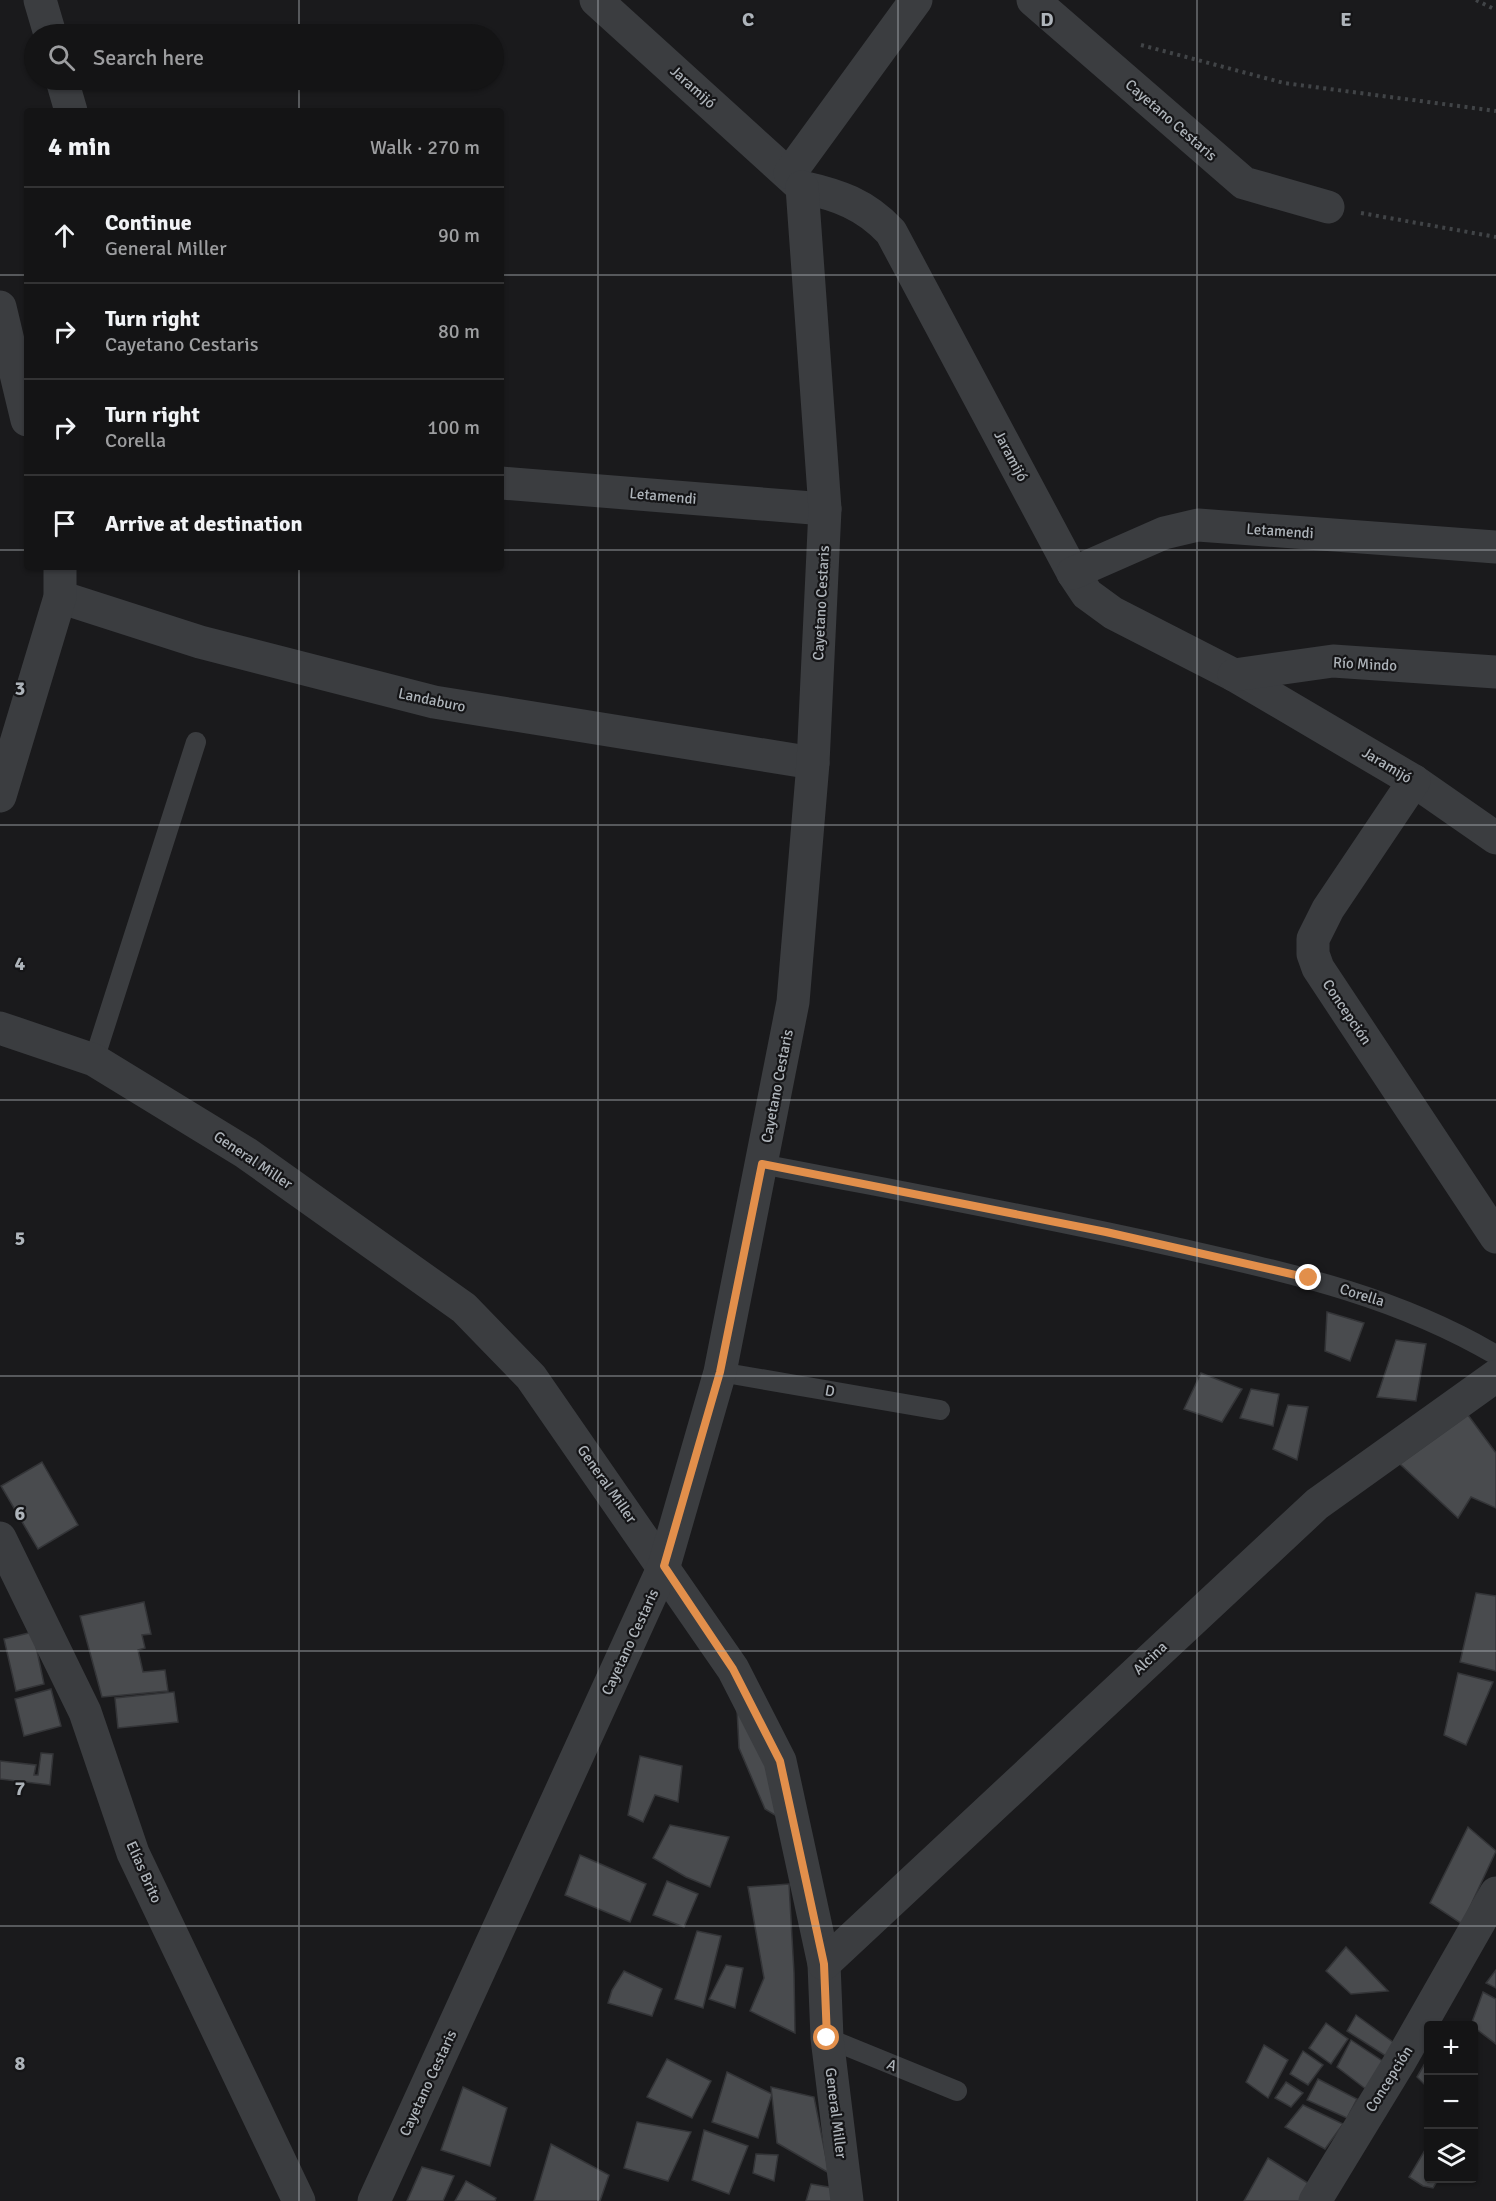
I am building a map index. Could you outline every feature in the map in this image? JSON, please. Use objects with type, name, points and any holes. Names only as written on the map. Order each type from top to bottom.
[{"type":"street","points":[[40,0],[47,24]]},
{"type":"street","name":"Jaramijó","points":[[596,0],[796,180],[873,212],[891,232],[1073,573],[1087,594],[1113,613],[1234,675],[1414,781],[1496,838]]},
{"type":"street","points":[[796,180],[916,0]]},
{"type":"street","name":"Cayetano Cestaris","points":[[1033,0],[1244,183],[1328,207]]},
{"type":"street","points":[[65,90],[70,108]]},
{"type":"street","name":"Cayetano Cestaris","points":[[374,2201],[664,1566],[720,1372],[793,1002],[813,763],[825,509],[796,180]]},
{"type":"street","points":[[0,307],[24,407]]},
{"type":"street","name":"Letamendi","points":[[504,483],[825,509]]},
{"type":"street","name":"Letamendi","points":[[1073,573],[1164,533],[1198,525],[1496,547]]},
{"type":"street","points":[[0,796],[60,582]]},
{"type":"street","name":"Landaburo","points":[[60,582],[200,642],[434,702],[813,763]]},
{"type":"street","name":"Río Mindo","points":[[1234,675],[1333,661],[1496,672]]},
{"type":"street","name":"Concepción","points":[[1414,781],[1328,909],[1313,939],[1313,954],[1318,968],[1496,1237]]},
{"type":"street","name":"General Miller","points":[[0,1028],[94,1060],[246,1153],[464,1308],[531,1377],[664,1566],[733,1669],[780,1761],[824,1964],[827,2038],[847,2201]]},
{"type":"street","name":"Alcina","points":[[824,1964],[1317,1504],[1496,1376]]},
{"type":"street","name":"Elías Brito","points":[[0,1538],[85,1712],[133,1853],[299,2201]]},
{"type":"street","name":"Concepción","points":[[1315,2201],[1399,2063],[1496,1893]]},
{"type":"lane","points":[[94,1060],[196,742]]},
{"type":"lane","name":"Corella","points":[[762,1164],[1106,1232],[1309,1278],[1393,1304],[1496,1355]]},
{"type":"lane","name":"D","points":[[720,1372],[940,1410]]},
{"type":"lane","name":"A","points":[[827,2038],[957,2091]]},
{"type":"path","points":[[1476,0],[1496,10]]},
{"type":"path","points":[[1103,61],[1122,40],[1284,83],[1496,111]]},
{"type":"path","points":[[1328,207],[1496,237]]},
{"type":"building","points":[[1327,1312],[1364,1323],[1350,1361],[1325,1351]]},
{"type":"building","points":[[1396,1340],[1426,1344],[1416,1401],[1377,1397]]},
{"type":"building","points":[[1201,1373],[1242,1389],[1222,1422],[1184,1409]]},
{"type":"building","points":[[1251,1389],[1279,1394],[1273,1426],[1240,1418]]},
{"type":"building","points":[[1288,1405],[1308,1407],[1297,1460],[1273,1449]]},
{"type":"building","points":[[1468,1415],[1496,1453],[1496,1508],[1471,1497],[1458,1518],[1400,1464]]},
{"type":"building","points":[[42,1462],[78,1525],[38,1549],[1,1486]]},
{"type":"building","points":[[1476,1593],[1496,1596],[1496,1671],[1460,1662]]},
{"type":"building","points":[[144,1602],[151,1634],[142,1635],[145,1648],[138,1650],[143,1672],[165,1670],[168,1691],[102,1697],[80,1616]]},
{"type":"building","points":[[33,1632],[44,1684],[16,1691],[4,1639]]},
{"type":"building","points":[[1458,1673],[1493,1682],[1466,1745],[1444,1735]]},
{"type":"building","points":[[51,1689],[61,1726],[24,1736],[15,1699]]},
{"type":"building","points":[[174,1692],[178,1722],[118,1728],[115,1698]]},
{"type":"building","points":[[737,1709],[758,1719],[783,1820],[765,1809],[739,1748]]},
{"type":"building","points":[[41,1753],[53,1754],[50,1785],[0,1779],[0,1761],[36,1765],[34,1775],[38,1775]]},
{"type":"building","points":[[640,1756],[682,1766],[678,1802],[655,1795],[643,1822],[628,1815]]},
{"type":"building","points":[[670,1825],[729,1837],[710,1887],[686,1877],[653,1858]]},
{"type":"building","points":[[1468,1827],[1496,1851],[1462,1924],[1430,1903]]},
{"type":"building","points":[[580,1855],[646,1884],[630,1922],[565,1895]]},
{"type":"building","points":[[667,1881],[698,1894],[684,1927],[653,1915]]},
{"type":"building","points":[[789,1884],[795,2033],[750,2011],[764,1978],[748,1887]]},
{"type":"building","points":[[697,1931],[721,1936],[703,2008],[675,1999]]},
{"type":"building","points":[[1346,1947],[1388,1991],[1351,1994],[1326,1971]]},
{"type":"building","points":[[726,1965],[743,1968],[735,2008],[709,1999]]},
{"type":"building","points":[[1496,1970],[1496,1988],[1486,1983]]},
{"type":"building","points":[[624,1971],[662,1989],[652,2016],[608,2003],[612,1990]]},
{"type":"building","points":[[1483,1992],[1496,1999],[1496,2044],[1478,2030],[1478,2021],[1472,2021]]},
{"type":"building","points":[[1356,2015],[1397,2045],[1389,2058],[1347,2031]]},
{"type":"building","points":[[1326,2023],[1348,2039],[1331,2064],[1309,2048]]},
{"type":"building","points":[[1351,2040],[1384,2062],[1367,2090],[1337,2067]]},
{"type":"building","points":[[1264,2045],[1288,2060],[1268,2098],[1246,2082]]},
{"type":"building","points":[[1303,2051],[1323,2065],[1308,2085],[1290,2074]]},
{"type":"building","points":[[667,2059],[711,2081],[692,2118],[647,2097]]},
{"type":"building","points":[[1424,2065],[1424,2084],[1417,2077]]},
{"type":"building","points":[[727,2072],[772,2094],[758,2138],[712,2122]]},
{"type":"building","points":[[1318,2079],[1357,2099],[1347,2118],[1307,2100]]},
{"type":"building","points":[[1286,2082],[1303,2093],[1291,2107],[1275,2098]]},
{"type":"building","points":[[463,2087],[507,2108],[490,2166],[441,2150]]},
{"type":"building","points":[[771,2087],[814,2097],[829,2173],[777,2143]]},
{"type":"building","points":[[1303,2105],[1343,2124],[1325,2149],[1285,2127]]},
{"type":"building","points":[[637,2122],[691,2132],[668,2181],[624,2168]]},
{"type":"building","points":[[704,2130],[748,2146],[729,2194],[692,2180]]},
{"type":"building","points":[[551,2144],[609,2175],[600,2201],[534,2201]]},
{"type":"building","points":[[1424,2152],[1424,2183],[1436,2183],[1433,2188],[1423,2186],[1409,2177]]},
{"type":"building","points":[[756,2154],[778,2155],[774,2181],[753,2173]]},
{"type":"building","points":[[1268,2158],[1311,2185],[1303,2201],[1244,2201]]},
{"type":"building","points":[[422,2167],[454,2176],[443,2201],[407,2201]]},
{"type":"building","points":[[466,2181],[496,2198],[495,2201],[455,2201]]},
{"type":"building","points":[[811,2184],[834,2188],[836,2201],[806,2201]]},
{"type":"route","points":[[827,2038],[824,1964],[780,1761],[733,1669],[664,1566],[720,1372],[762,1164],[1106,1232],[1309,1278]]}]
